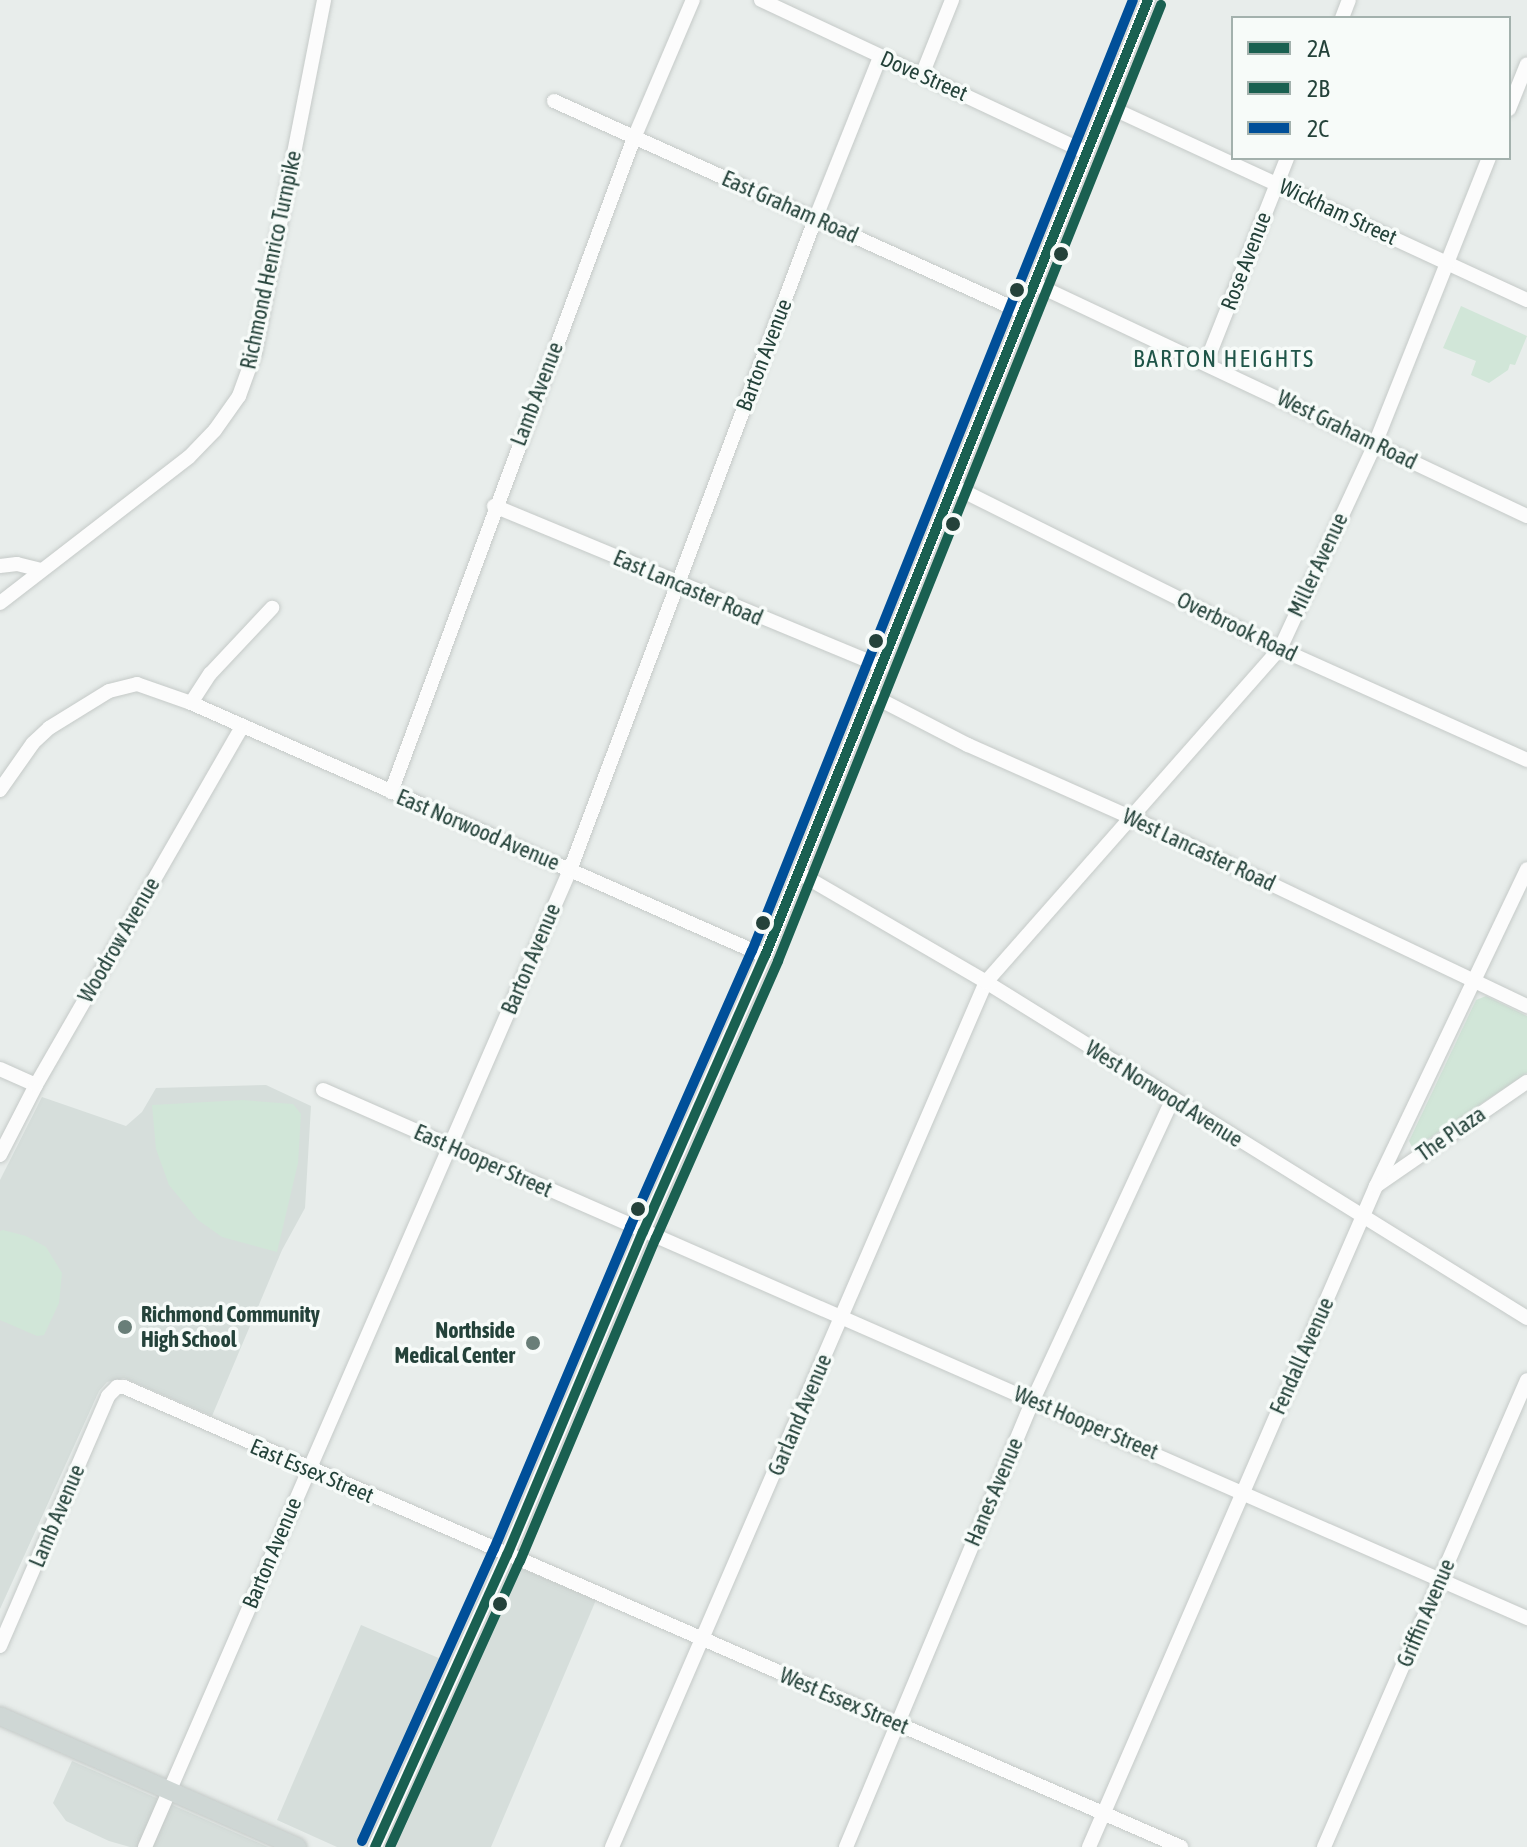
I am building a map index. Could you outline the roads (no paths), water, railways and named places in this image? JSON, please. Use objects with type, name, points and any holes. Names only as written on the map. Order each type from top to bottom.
[{"type":"main road","points":[[0,1716],[297,1847]]},
{"type":"street","name":"Richmond Henrico Turnpike","points":[[0,603],[189,457],[215,430],[239,396],[255,352],[324,0]]},
{"type":"street","name":"Lamb Avenue","points":[[391,792],[494,506],[634,138],[693,0]]},
{"type":"street","name":"Dove Street","points":[[761,0],[1086,152]]},
{"type":"street","points":[[922,75],[952,0]]},
{"type":"street","points":[[375,1847],[507,1555],[643,1232],[765,956],[871,695],[951,485],[1024,313],[1148,0]]},
{"type":"street","name":"Barton Avenue","points":[[145,1847],[570,870],[816,217],[880,57]]},
{"type":"street","points":[[1511,104],[1527,64]]},
{"type":"street","name":"East Graham Road","points":[[554,101],[1024,313]]},
{"type":"street","name":"Wickham Street","points":[[1105,105],[1527,300]]},
{"type":"street","name":"Rose Avenue","points":[[1206,363],[1286,160]]},
{"type":"street","name":"Miller Avenue","points":[[986,982],[1280,649],[1375,444],[1488,160]]},
{"type":"street","name":"West Graham Road","points":[[1035,284],[1527,516]]},
{"type":"street","name":"Overbrook Road","points":[[951,485],[1280,649],[1527,760]]},
{"type":"street","name":"East Lancaster Road","points":[[494,506],[677,585],[882,667]]},
{"type":"street","points":[[0,566],[17,564],[41,570]]},
{"type":"street","points":[[191,703],[210,674],[272,608]]},
{"type":"street","name":"East Norwood Avenue","points":[[0,790],[33,743],[77,709],[109,691],[137,684],[191,703],[241,728],[765,956]]},
{"type":"street","name":"West Lancaster Road","points":[[871,695],[968,745],[1133,818],[1527,1006]]},
{"type":"street","name":"Woodrow Avenue","points":[[0,1155],[36,1085],[241,728]]},
{"type":"street","name":"Fendall Avenue","points":[[1089,1847],[1362,1217],[1527,869]]},
{"type":"street","name":"West Norwood Avenue","points":[[799,873],[986,982],[1527,1318]]},
{"type":"street","name":"Garland Avenue","points":[[612,1847],[986,982]]},
{"type":"street","points":[[0,1069],[36,1085]]},
{"type":"street","name":"The Plaza","points":[[1376,1186],[1527,1082]]},
{"type":"street","name":"East Hooper Street","points":[[323,1090],[643,1232]]},
{"type":"street","name":"Hanes Avenue","points":[[846,1847],[1033,1400],[1173,1099]]},
{"type":"street","name":"West Hooper Street","points":[[643,1232],[1527,1618]]},
{"type":"street","name":"Griffin Avenue","points":[[1324,1847],[1527,1380]]},
{"type":"street","name":"Lamb Avenue","points":[[0,1646],[108,1396],[117,1387]]},
{"type":"street","name":"East Essex Street","points":[[117,1387],[132,1389],[507,1555]]},
{"type":"street","name":"West Essex Street","points":[[507,1555],[1181,1847]]},
{"type":"place","name":"Richmond Community High School","points":[[125,1327]]},
{"type":"place","name":"Northside Medical Center","points":[[533,1343]]},
{"type":"district","name":"BARTON HEIGHTS","points":[[1224,359]]}]
